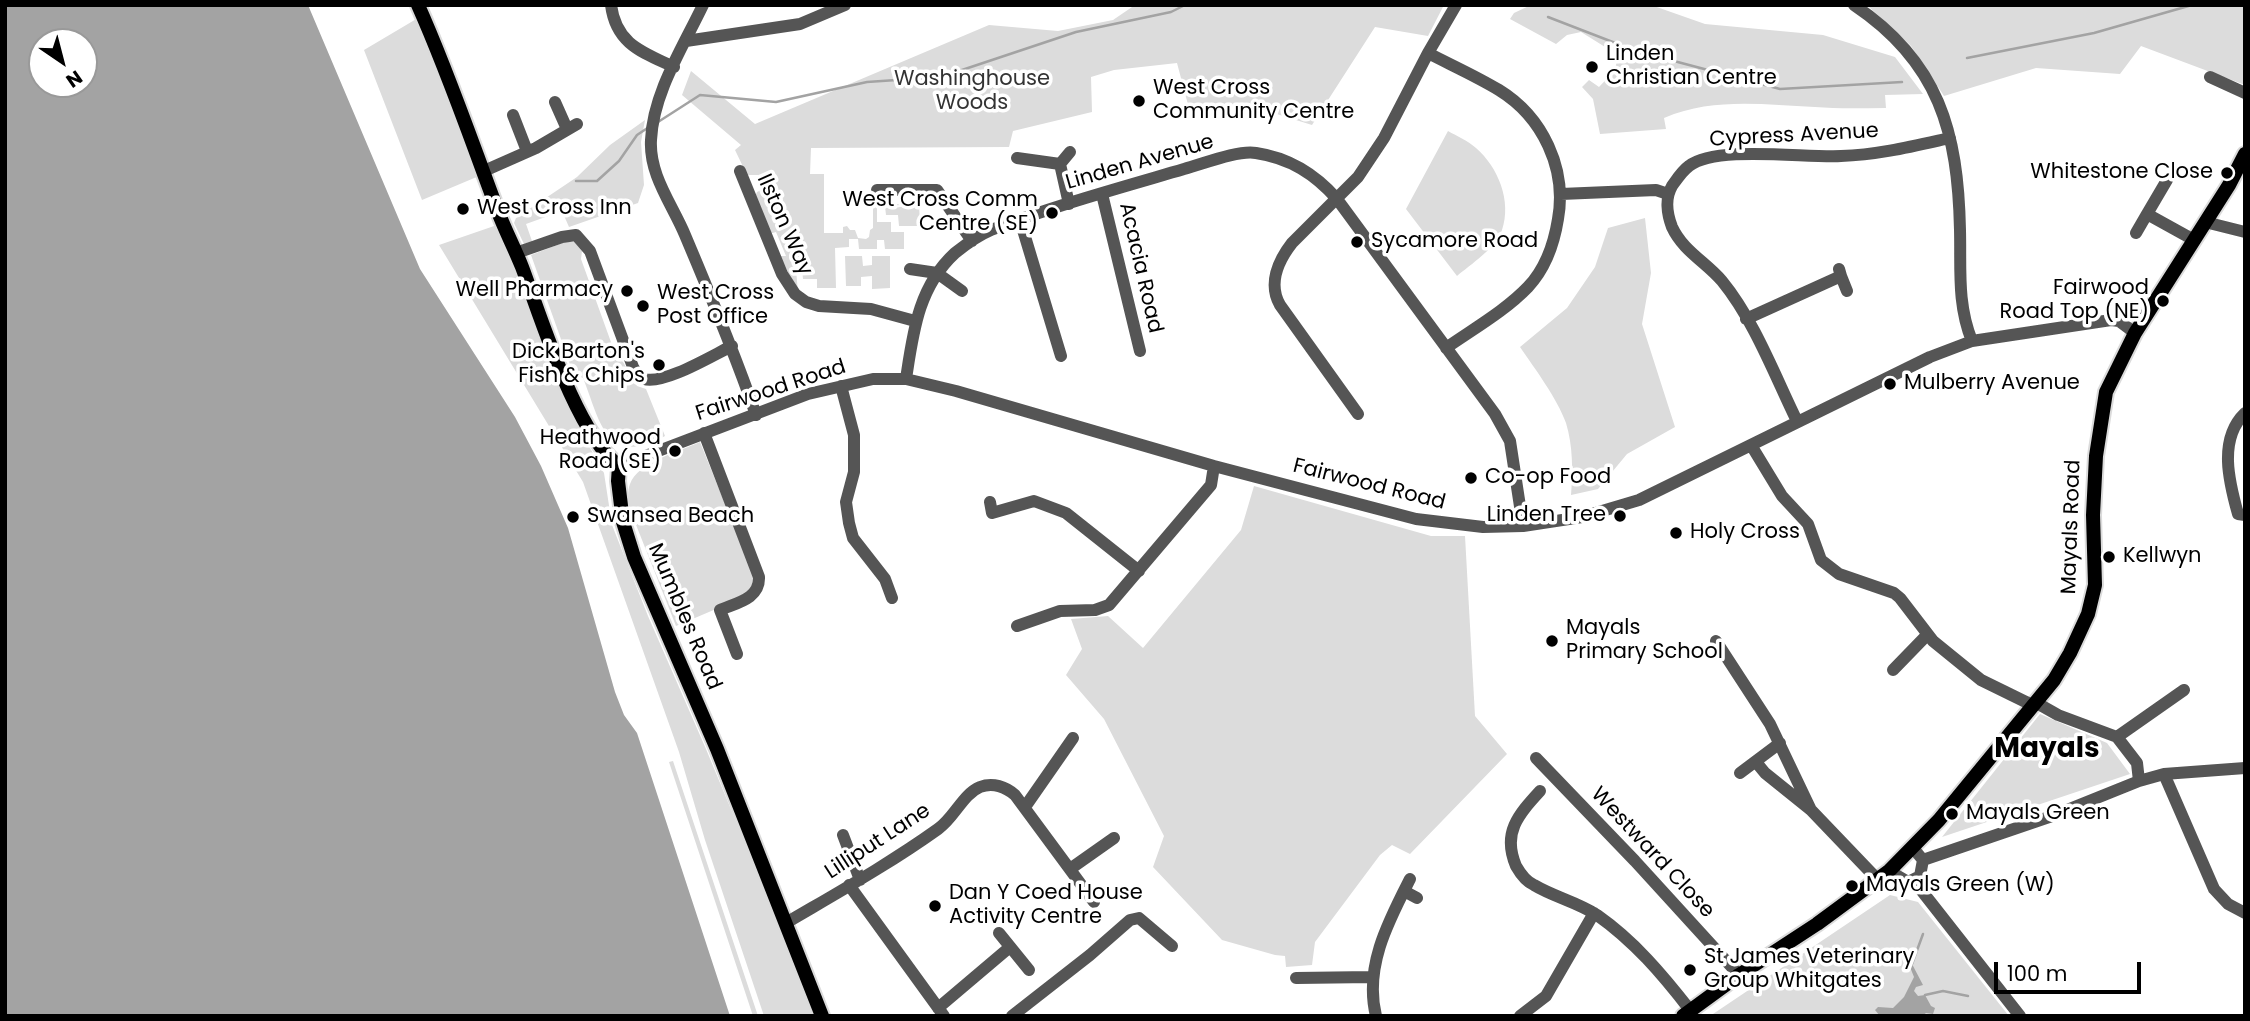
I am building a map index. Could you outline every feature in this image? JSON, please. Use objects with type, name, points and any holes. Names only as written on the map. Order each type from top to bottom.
[{"type":"main road","points":[[418,5],[437,45],[559,365],[592,436],[606,455],[619,466]]},
{"type":"main road","name":"Mayals Road","points":[[1686,1013],[1817,924],[1883,875],[1913,848],[2054,680],[2088,614],[2095,585],[2095,456],[2106,392],[2135,333],[2245,154]]},
{"type":"main road","name":"Mumbles Road","points":[[619,466],[623,522],[634,556],[717,749],[822,1016]]},
{"type":"street","points":[[611,5],[614,24],[628,43],[674,67]]},
{"type":"street","points":[[703,5],[657,106],[651,141],[654,168],[732,346],[756,415]]},
{"type":"street","points":[[686,41],[800,24],[845,5]]},
{"type":"street","points":[[1358,414],[1280,305],[1274,291],[1276,275],[1285,253],[1358,177],[1384,138],[1428,52],[1456,5]]},
{"type":"street","points":[[1854,5],[1889,31],[1920,68],[1934,92],[1951,138],[1957,175],[1960,301],[1972,341]]},
{"type":"street","points":[[1428,52],[1500,91],[1529,116],[1554,157],[1561,194],[1554,243],[1540,272],[1513,300],[1446,348]]},
{"type":"street","points":[[2210,77],[2245,93]]},
{"type":"street","points":[[484,171],[572,126],[555,102]]},
{"type":"street","points":[[513,115],[527,151]]},
{"type":"street","name":"Cypress Avenue","points":[[1668,194],[1678,176],[1690,165],[1726,155],[1860,155],[1951,138]]},
{"type":"street","points":[[1060,164],[1070,152]]},
{"type":"street","name":"Linden Avenue","points":[[906,379],[915,321],[925,294],[937,274],[955,253],[972,241],[988,231],[1069,204],[1253,152],[1285,160],[1320,181],[1337,200],[1495,414],[1510,441],[1523,526]]},
{"type":"street","points":[[1017,158],[1060,164]]},
{"type":"street","points":[[1060,164],[1069,204]]},
{"type":"street","name":"Ilston Way","points":[[740,171],[782,274],[794,294],[819,306],[871,309],[915,321]]},
{"type":"street","points":[[2136,233],[2167,180]]},
{"type":"street","points":[[877,190],[937,190],[972,241]]},
{"type":"street","points":[[1561,194],[1656,190],[1668,194],[1670,218],[1678,237],[1688,251],[1723,282],[1746,319],[1797,421]]},
{"type":"street","name":"Acacia Road","points":[[1102,194],[1140,351]]},
{"type":"street","points":[[2147,214],[2194,240]]},
{"type":"street","points":[[1020,220],[1061,356]]},
{"type":"street","points":[[2205,222],[2245,232]]},
{"type":"street","points":[[516,253],[562,237],[576,235],[590,251],[633,367],[639,376],[653,380],[683,370],[732,346]]},
{"type":"street","points":[[910,269],[937,274],[962,291]]},
{"type":"street","points":[[1746,319],[1840,272],[1847,291]]},
{"type":"street","name":"Fairwood Road","points":[[619,466],[808,394],[873,379],[906,379],[1214,466],[1416,519],[1464,526],[1523,526],[1582,517],[1639,500],[1930,357],[1972,341],[2111,320],[2119,321],[2135,333]]},
{"type":"street","points":[[841,386],[854,435],[854,472],[846,502],[849,523],[853,538],[886,579],[892,598]]},
{"type":"street","points":[[2245,413],[2238,420],[2227,449],[2230,484],[2238,514],[2245,515]]},
{"type":"street","points":[[704,433],[760,583],[754,594],[747,599],[717,611],[737,654]]},
{"type":"street","points":[[1751,444],[1782,496],[1808,524],[1821,561],[1839,574],[1894,593],[1927,635],[1980,680],[2058,715],[2117,737],[2137,763],[2139,781]]},
{"type":"street","points":[[1017,626],[1060,611],[1095,610],[1109,605],[1210,485],[1214,466]]},
{"type":"street","points":[[990,502],[992,513],[1034,501],[1066,513],[1139,571]]},
{"type":"street","points":[[1893,670],[1927,635]]},
{"type":"street","points":[[1716,641],[1749,689],[1780,743],[1811,810]]},
{"type":"street","points":[[2117,737],[2185,690]]},
{"type":"street","points":[[1025,807],[1073,738]]},
{"type":"street","points":[[1740,773],[1780,743]]},
{"type":"street","name":"Westward Close","points":[[1536,758],[1635,860],[1739,975]]},
{"type":"street","points":[[1756,762],[1765,773],[1883,875],[1908,882],[1914,881],[1923,872],[1923,860],[1913,848]]},
{"type":"street","points":[[1923,860],[2052,816],[2139,781],[2164,774],[2245,768]]},
{"type":"street","points":[[2164,774],[2214,889],[2228,904],[2245,913]]},
{"type":"street","name":"Lilliput Lane","points":[[786,923],[855,883],[942,826],[974,791],[982,786],[1004,786],[1016,794],[1094,902]]},
{"type":"street","points":[[1531,794],[1516,821],[1509,841],[1519,871],[1532,884],[1594,913],[1641,951],[1686,1013]]},
{"type":"street","points":[[843,835],[855,883],[941,1012],[1010,947]]},
{"type":"street","points":[[1070,869],[1114,838]]},
{"type":"street","points":[[1376,1016],[1371,995],[1372,977],[1385,933],[1410,879]]},
{"type":"street","points":[[1914,881],[2020,1016]]},
{"type":"street","points":[[1404,891],[1417,898]]},
{"type":"street","points":[[1520,1016],[1546,996],[1594,913]]},
{"type":"street","points":[[1012,1016],[1130,920],[1139,918],[1172,946]]},
{"type":"street","points":[[999,933],[1029,970]]},
{"type":"street","points":[[1296,978],[1372,977]]},
{"type":"green space","name":"Washinghouse Woods","points":[[1135,5],[1444,5],[1428,36],[1375,27],[1312,125],[1267,111],[1191,116],[1177,63],[1114,70],[1091,77],[1092,112],[1013,131],[1009,147],[811,148],[810,174],[824,174],[824,233],[843,233],[843,227],[847,226],[850,230],[855,230],[858,238],[869,237],[873,228],[873,206],[868,198],[876,194],[877,203],[892,202],[900,205],[889,206],[890,209],[915,204],[918,197],[930,198],[932,201],[919,202],[920,226],[899,226],[898,215],[886,215],[885,206],[877,206],[877,222],[891,222],[891,232],[904,232],[904,249],[885,249],[884,240],[877,240],[877,249],[859,249],[858,239],[849,239],[849,247],[835,248],[836,288],[817,288],[817,279],[803,279],[802,269],[796,269],[798,293],[780,256],[786,256],[776,232],[769,234],[754,199],[757,192],[763,189],[758,175],[747,175],[735,150],[741,145],[682,95],[691,71],[755,124],[989,25],[1058,31],[1113,20]]},
{"type":"green space","points":[[1531,5],[1651,5],[1705,24],[1823,35],[1895,57],[1923,94],[1885,95],[1886,108],[1758,104],[1701,107],[1664,118],[1666,129],[1600,134],[1593,99],[1582,87],[1589,80],[1599,87],[1615,70],[1618,55],[1581,32],[1567,35],[1556,44],[1510,19],[1514,13]]},
{"type":"green space","points":[[1867,5],[2245,5],[2245,85],[2141,46],[2120,74],[2036,68],[1944,96],[1911,46]]},
{"type":"green space","points":[[418,18],[479,176],[422,200],[364,50]]},
{"type":"green space","points":[[645,120],[641,142],[644,185],[638,203],[569,227],[562,211],[526,224],[532,241],[524,244],[514,223],[516,218],[577,177],[610,145]]},
{"type":"green space","points":[[1448,131],[1473,145],[1491,165],[1501,185],[1505,208],[1502,230],[1495,243],[1457,276],[1406,209]]},
{"type":"green space","points":[[1645,218],[1651,273],[1642,324],[1675,427],[1627,454],[1598,489],[1571,495],[1572,459],[1566,423],[1551,394],[1520,347],[1567,308],[1595,267],[1608,228]]},
{"type":"green space","points":[[497,225],[584,437],[604,473],[612,525],[804,985],[814,1016],[764,1016],[705,840],[679,752],[583,482],[439,245]]},
{"type":"green space","points":[[565,242],[574,242],[582,251],[581,259],[616,356],[623,362],[637,386],[646,389],[665,436],[645,445],[629,447],[617,443],[601,424],[583,378],[573,373],[531,255]]},
{"type":"green space","points":[[845,256],[862,256],[863,266],[872,265],[872,256],[890,256],[890,288],[872,289],[872,276],[861,277],[861,286],[846,286]]},
{"type":"green space","points":[[700,442],[755,578],[749,595],[676,626],[629,507],[629,490],[634,477],[641,470]]},
{"type":"green space","points":[[1254,486],[1431,536],[1465,536],[1475,716],[1507,754],[1410,854],[1392,845],[1380,855],[1315,942],[1312,965],[1286,967],[1285,956],[1222,940],[1153,867],[1164,836],[1104,719],[1066,675],[1082,649],[1071,619],[1108,616],[1143,648],[1241,530]]},
{"type":"green space","points":[[2040,714],[2107,743],[2130,774],[1942,837]]},
{"type":"green space","points":[[673,761],[758,1016],[753,1016],[669,762]]},
{"type":"green space","points":[[1890,895],[1918,902],[2009,1016],[1710,1016]]},
{"type":"shaded area","points":[[5,5],[308,5],[420,269],[515,417],[541,466],[568,528],[615,692],[624,715],[637,733],[730,1016],[5,1016]]},
{"type":"shaded area","points":[[1912,964],[1923,985],[1916,987],[1914,991],[1918,996],[1925,995],[1935,1008],[1933,1014],[1880,1016],[1875,1010],[1878,1007],[1893,1008],[1904,997],[1914,977],[1910,967]]},
{"type":"waterway","points":[[658,122],[700,95],[776,102],[867,82],[941,77],[1076,32],[1171,12],[1185,5]]},
{"type":"waterway","points":[[1967,58],[2094,33],[2192,5]]},
{"type":"waterway","points":[[1548,17],[1636,51],[1780,89],[1902,82]]},
{"type":"waterway","points":[[576,181],[597,181],[619,161],[637,135],[649,127]]},
{"type":"waterway","points":[[1912,964],[1923,934]]},
{"type":"waterway","points":[[1925,995],[1943,991],[1968,996]]},
{"type":"place","name":"Linden Christian Centre","points":[[1592,67]]},
{"type":"place","name":"West Cross Community Centre","points":[[1139,101]]},
{"type":"place","name":"Whitestone Close","points":[[2227,173]]},
{"type":"place","name":"West Cross Inn","points":[[463,209]]},
{"type":"place","name":"West Cross Comm Centre (SE)","points":[[1052,213]]},
{"type":"place","name":"Sycamore Road","points":[[1357,242]]},
{"type":"place","name":"Well Pharmacy","points":[[627,291]]},
{"type":"place","name":"Fairwood Road Top (NE)","points":[[2163,301]]},
{"type":"place","name":"West Cross Post Office","points":[[643,306]]},
{"type":"place","name":"Dick Barton's Fish & Chips","points":[[659,365]]},
{"type":"place","name":"Mulberry Avenue","points":[[1890,384]]},
{"type":"place","name":"Heathwood Road (SE)","points":[[675,451]]},
{"type":"place","name":"Co-op Food","points":[[1471,478]]},
{"type":"place","name":"Linden Tree","points":[[1620,516]]},
{"type":"place","name":"Swansea Beach","points":[[573,517]]},
{"type":"place","name":"Holy Cross","points":[[1676,533]]},
{"type":"place","name":"Kellwyn","points":[[2109,557]]},
{"type":"place","name":"Mayals Primary School","points":[[1552,641]]},
{"type":"place","name":"Mayals Green","points":[[1952,814]]},
{"type":"place","name":"Mayals Green (W)","points":[[1852,886]]},
{"type":"place","name":"Dan Y Coed House Activity Centre","points":[[935,906]]},
{"type":"place","name":"St James Veterinary Group Whitgates","points":[[1690,970]]},
{"type":"district","name":"Mayals","points":[[2047,750]]}]
